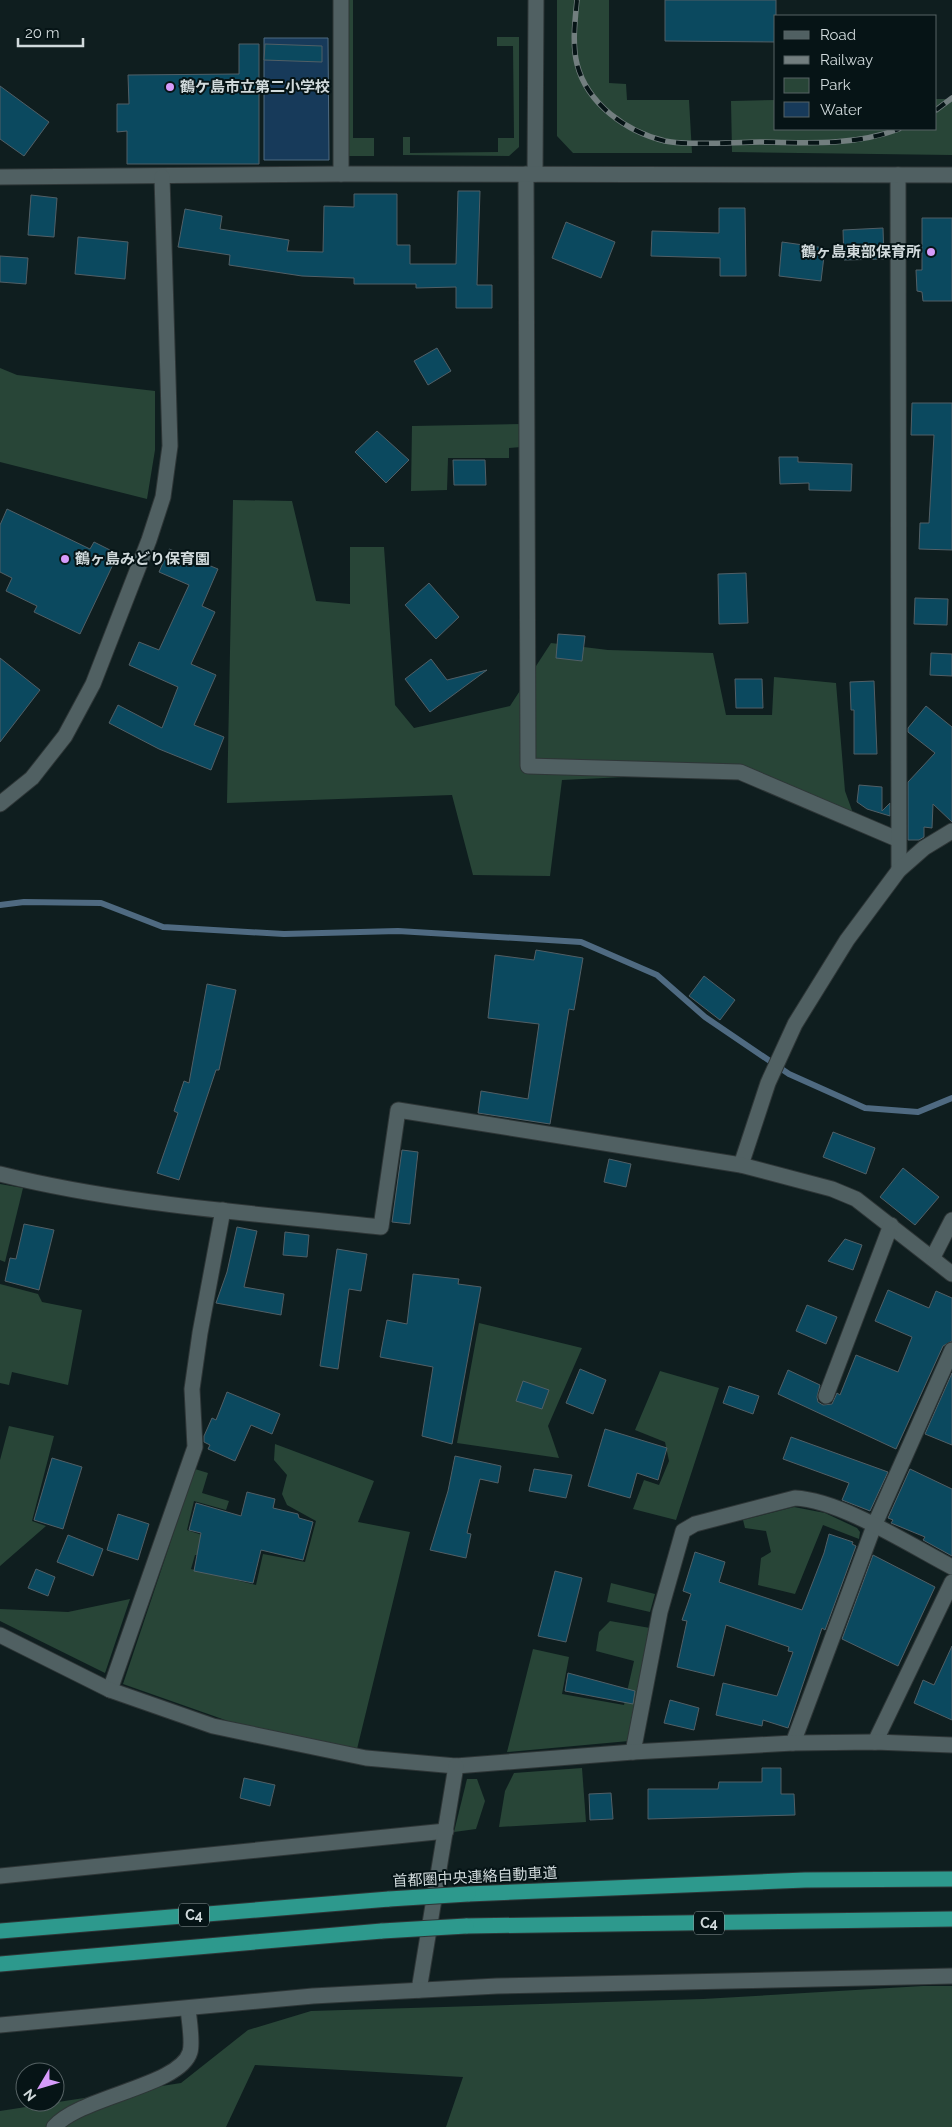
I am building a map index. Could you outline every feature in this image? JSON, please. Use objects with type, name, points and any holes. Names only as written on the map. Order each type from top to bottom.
[{"type":"highway","name":"首都圏中央連絡自動車道","points":[[0,1931],[468,1894],[805,1880],[952,1879]]},
{"type":"highway","name":"C4","points":[[0,1964],[382,1931],[466,1926],[952,1919]]},
{"type":"street","points":[[341,0],[341,174]]},
{"type":"street","points":[[536,0],[531,174],[528,766],[740,772],[897,839]]},
{"type":"street","points":[[0,177],[341,174],[952,175]]},
{"type":"street","points":[[898,175],[897,839],[899,870]]},
{"type":"street","points":[[0,804],[32,778],[65,736],[93,684],[149,540],[163,498],[170,446],[162,177]]},
{"type":"street","points":[[741,1164],[768,1083],[795,1024],[847,940],[899,870],[924,848],[952,831]]},
{"type":"street","points":[[0,1174],[29,1182],[167,1204],[381,1227],[398,1110],[741,1164],[832,1189],[856,1199],[952,1274]]},
{"type":"street","points":[[110,1690],[195,1447],[192,1389],[200,1333],[223,1210]]},
{"type":"street","points":[[932,1257],[952,1220]]},
{"type":"street","points":[[826,1396],[891,1225]]},
{"type":"street","points":[[793,1743],[874,1526],[952,1350]]},
{"type":"street","points":[[633,1752],[660,1612],[684,1531],[695,1524],[795,1498],[810,1499],[826,1504],[874,1526],[952,1567]]},
{"type":"street","points":[[875,1742],[952,1582]]},
{"type":"street","points":[[0,1635],[110,1690],[222,1728],[366,1758],[456,1766],[633,1752],[793,1743],[875,1742],[952,1745]]},
{"type":"street","points":[[419,1990],[456,1766]]},
{"type":"street","points":[[0,1876],[446,1831]]},
{"type":"street","points":[[0,2025],[313,1996],[419,1990],[497,1986],[952,1976]]},
{"type":"street","points":[[54,2127],[60,2120],[87,2105],[164,2077],[182,2064],[191,2051],[188,2009]]},
{"type":"green space","points":[[347,0],[353,0],[353,138],[374,138],[374,156],[348,156]]},
{"type":"green space","points":[[557,0],[609,0],[609,83],[626,84],[627,100],[689,100],[692,153],[573,153],[557,136]]},
{"type":"green space","points":[[497,37],[519,37],[519,147],[509,156],[403,155],[403,137],[410,137],[410,153],[498,152],[498,138],[514,138],[513,46],[497,46]]},
{"type":"green space","points":[[937,99],[952,99],[952,155],[732,152],[731,101],[774,100],[774,130],[937,130]]},
{"type":"green space","points":[[0,368],[17,375],[155,391],[155,450],[147,499],[0,462]]},
{"type":"green space","points":[[521,424],[521,447],[509,448],[509,458],[448,458],[447,490],[411,491],[412,426]]},
{"type":"green space","points":[[233,500],[292,501],[316,601],[350,604],[350,547],[384,547],[395,705],[414,728],[510,706],[551,643],[608,650],[713,653],[726,715],[772,715],[774,677],[836,683],[845,791],[858,827],[738,780],[646,776],[562,780],[550,876],[473,875],[452,795],[227,803]]},
{"type":"green space","points":[[0,1184],[23,1188],[5,1262],[0,1260]]},
{"type":"green space","points":[[0,1284],[38,1294],[42,1302],[82,1310],[68,1385],[12,1372],[9,1385],[0,1383]]},
{"type":"green space","points":[[479,1323],[582,1348],[548,1426],[559,1458],[457,1443]]},
{"type":"green space","points":[[660,1371],[719,1388],[676,1520],[633,1509],[644,1480],[659,1485],[669,1461],[665,1442],[635,1430]]},
{"type":"green space","points":[[9,1426],[54,1436],[32,1521],[46,1526],[0,1566],[0,1460]]},
{"type":"green space","points":[[275,1444],[374,1481],[358,1522],[410,1532],[357,1749],[228,1721],[123,1684],[195,1469],[208,1473],[202,1493],[229,1501],[226,1510],[194,1501],[187,1530],[208,1537],[204,1555],[195,1555],[191,1569],[256,1585],[263,1554],[305,1562],[316,1521],[287,1505],[282,1494],[287,1475],[274,1460]]},
{"type":"green space","points":[[794,1507],[825,1513],[857,1528],[860,1532],[859,1539],[823,1525],[795,1594],[758,1585],[761,1558],[771,1552],[766,1531],[745,1528],[743,1520]]},
{"type":"green space","points":[[611,1583],[655,1594],[650,1612],[607,1602]]},
{"type":"green space","points":[[130,1599],[105,1673],[0,1621],[0,1609],[68,1612]]},
{"type":"green space","points":[[610,1621],[650,1628],[629,1741],[507,1752],[533,1649],[569,1657],[562,1694],[624,1705],[634,1661],[596,1651],[599,1632]]},
{"type":"green space","points":[[582,1768],[586,1822],[499,1827],[505,1791],[514,1773]]},
{"type":"green space","points":[[467,1779],[477,1779],[485,1801],[476,1829],[454,1832]]},
{"type":"green space","points":[[923,1986],[952,1986],[952,2127],[446,2127],[463,2077],[255,2065],[226,2127],[0,2127],[0,2111],[15,2109],[15,2112],[65,2112],[65,2101],[181,2083],[248,2030],[311,2011],[703,1999]]},
{"type":"water","points":[[264,38],[328,38],[329,160],[264,160]]},
{"type":"building","points":[[665,0],[776,0],[774,42],[665,41]]},
{"type":"building","points":[[239,44],[259,44],[259,164],[127,164],[127,131],[117,132],[117,104],[129,104],[128,75],[239,74]]},
{"type":"building","points":[[265,44],[322,46],[322,62],[264,60]]},
{"type":"building","points":[[0,86],[49,122],[24,156],[0,139]]},
{"type":"building","points":[[458,191],[480,191],[477,285],[492,285],[492,308],[456,308],[456,287],[416,288],[416,284],[354,284],[354,278],[302,276],[229,265],[230,255],[178,247],[185,209],[222,216],[220,229],[289,240],[287,251],[323,252],[324,206],[354,207],[354,194],[397,194],[397,245],[410,245],[410,264],[456,264]]},
{"type":"building","points":[[31,195],[57,198],[54,237],[28,235]]},
{"type":"building","points":[[719,208],[745,208],[746,276],[720,276],[720,258],[651,256],[652,231],[719,233]]},
{"type":"building","points":[[922,218],[952,218],[952,301],[923,301],[922,292],[917,291],[916,270],[922,270]]},
{"type":"building","points":[[566,222],[615,242],[601,278],[552,258]]},
{"type":"building","points":[[883,228],[884,259],[844,260],[843,230]]},
{"type":"building","points":[[78,237],[128,242],[125,279],[75,274]]},
{"type":"building","points":[[782,242],[825,248],[821,281],[779,276]]},
{"type":"building","points":[[0,256],[28,258],[26,284],[0,282]]},
{"type":"building","points":[[437,348],[451,371],[428,385],[414,361]]},
{"type":"building","points":[[912,403],[952,403],[952,550],[919,549],[920,523],[929,523],[934,435],[911,435]]},
{"type":"building","points":[[377,431],[409,460],[386,483],[355,452]]},
{"type":"building","points":[[779,457],[798,457],[798,462],[852,464],[851,491],[809,490],[809,483],[780,484]]},
{"type":"building","points":[[453,460],[485,460],[486,485],[454,485]]},
{"type":"building","points":[[7,509],[90,549],[94,542],[118,554],[80,634],[34,612],[37,606],[6,591],[12,578],[0,572],[0,525]]},
{"type":"building","points":[[169,549],[218,569],[202,606],[215,612],[191,664],[216,675],[194,725],[224,737],[211,770],[159,749],[109,723],[118,705],[162,728],[178,687],[129,665],[139,642],[159,650],[189,585],[159,572]]},
{"type":"building","points":[[746,573],[748,623],[719,624],[718,574]]},
{"type":"building","points":[[429,583],[459,617],[436,639],[405,605]]},
{"type":"building","points":[[915,598],[948,599],[947,625],[914,624]]},
{"type":"building","points":[[558,634],[585,636],[582,661],[556,658]]},
{"type":"building","points":[[931,653],[952,654],[952,676],[930,675]]},
{"type":"building","points":[[0,658],[40,690],[0,742]]},
{"type":"building","points":[[431,659],[447,680],[487,670],[430,712],[405,679]]},
{"type":"building","points":[[735,679],[762,679],[763,708],[736,708]]},
{"type":"building","points":[[874,681],[877,754],[854,754],[854,710],[851,710],[850,682]]},
{"type":"building","points":[[926,706],[952,727],[952,822],[933,804],[932,828],[924,827],[924,837],[919,840],[908,840],[908,782],[935,753],[908,732],[908,728]]},
{"type":"building","points":[[859,785],[882,787],[882,811],[890,803],[890,816],[867,809],[857,802]]},
{"type":"building","points":[[536,950],[583,958],[574,1010],[569,1009],[550,1124],[478,1113],[481,1091],[528,1099],[539,1024],[488,1018],[495,955],[534,960]]},
{"type":"building","points":[[704,976],[735,1000],[720,1020],[689,996]]},
{"type":"building","points":[[207,984],[236,990],[219,1070],[216,1070],[179,1180],[157,1173],[178,1113],[174,1111],[184,1081],[189,1083]]},
{"type":"building","points":[[833,1132],[875,1148],[866,1174],[823,1157]]},
{"type":"building","points":[[402,1150],[418,1152],[410,1224],[392,1222]]},
{"type":"building","points":[[609,1159],[631,1164],[626,1187],[604,1182]]},
{"type":"building","points":[[903,1168],[939,1197],[915,1225],[880,1197]]},
{"type":"building","points":[[24,1224],[54,1230],[39,1290],[5,1281],[10,1258],[16,1259]]},
{"type":"building","points":[[237,1227],[257,1231],[244,1287],[284,1294],[281,1315],[216,1303],[227,1272]]},
{"type":"building","points":[[285,1232],[309,1235],[307,1257],[283,1255]]},
{"type":"building","points":[[845,1239],[862,1245],[853,1270],[828,1261]]},
{"type":"building","points":[[337,1249],[367,1254],[361,1291],[349,1289],[338,1369],[320,1366]]},
{"type":"building","points":[[413,1274],[459,1279],[458,1284],[481,1287],[452,1444],[422,1436],[433,1367],[380,1357],[387,1320],[407,1324]]},
{"type":"building","points":[[888,1290],[929,1308],[936,1291],[952,1298],[952,1341],[943,1346],[896,1449],[778,1394],[788,1370],[820,1385],[817,1397],[818,1402],[823,1405],[832,1404],[837,1393],[840,1395],[856,1355],[898,1372],[912,1337],[875,1321]]},
{"type":"building","points":[[807,1305],[837,1317],[826,1344],[796,1331]]},
{"type":"building","points":[[580,1369],[606,1380],[593,1414],[566,1403]]},
{"type":"building","points":[[952,1373],[952,1445],[925,1434]]},
{"type":"building","points":[[523,1381],[549,1390],[542,1409],[516,1401]]},
{"type":"building","points":[[729,1386],[759,1396],[753,1414],[723,1403]]},
{"type":"building","points":[[227,1392],[280,1414],[272,1434],[251,1425],[235,1461],[208,1449],[210,1445],[204,1442],[204,1436],[212,1418],[216,1420]]},
{"type":"building","points":[[605,1429],[667,1448],[658,1480],[637,1473],[630,1498],[588,1486]]},
{"type":"building","points":[[791,1437],[888,1472],[870,1511],[842,1500],[849,1483],[783,1459]]},
{"type":"building","points":[[455,1456],[501,1466],[498,1483],[480,1479],[467,1533],[471,1534],[466,1558],[430,1550],[448,1491]]},
{"type":"building","points":[[52,1458],[82,1467],[63,1529],[34,1520]]},
{"type":"building","points":[[534,1469],[572,1475],[566,1498],[529,1491]]},
{"type":"building","points":[[910,1469],[952,1489],[952,1556],[923,1540],[925,1537],[891,1523],[893,1520],[888,1518]]},
{"type":"building","points":[[247,1492],[275,1499],[273,1508],[298,1514],[299,1518],[313,1522],[303,1560],[261,1550],[253,1583],[194,1571],[201,1533],[189,1530],[196,1503],[241,1516]]},
{"type":"building","points":[[118,1514],[149,1524],[138,1560],[107,1550]]},
{"type":"building","points":[[829,1534],[853,1542],[852,1544],[856,1546],[825,1630],[822,1628],[788,1728],[763,1720],[762,1726],[716,1715],[723,1683],[777,1696],[793,1652],[788,1651],[789,1647],[726,1625],[714,1676],[677,1667],[687,1621],[682,1620],[691,1594],[683,1591],[695,1552],[725,1562],[719,1582],[802,1610],[824,1553]]},
{"type":"building","points":[[68,1535],[103,1549],[93,1576],[57,1562]]},
{"type":"building","points":[[873,1555],[935,1587],[898,1666],[842,1639]]},
{"type":"building","points":[[36,1569],[55,1577],[48,1596],[28,1588]]},
{"type":"building","points":[[555,1571],[582,1578],[566,1642],[538,1636]]},
{"type":"building","points":[[952,1646],[952,1720],[914,1703],[923,1680],[934,1685]]},
{"type":"building","points":[[568,1673],[635,1691],[633,1704],[565,1691]]},
{"type":"building","points":[[670,1700],[699,1708],[694,1730],[664,1723]]},
{"type":"building","points":[[762,1768],[781,1768],[781,1794],[794,1794],[795,1815],[648,1819],[648,1789],[718,1789],[719,1782],[762,1782]]},
{"type":"building","points":[[244,1778],[275,1785],[270,1806],[240,1798]]},
{"type":"building","points":[[611,1793],[613,1819],[590,1820],[589,1794]]},
{"type":"waterway","points":[[0,905],[24,902],[101,903],[163,927],[284,934],[398,931],[581,942],[657,975],[705,1017],[789,1074],[865,1108],[918,1112],[952,1098]]},
{"type":"railway","points":[[577,0],[574,32],[575,48],[577,64],[582,78],[599,104],[610,114],[637,131],[651,137],[665,141],[686,143],[813,143],[847,141],[896,130]]},
{"type":"railway","points":[[937,109],[952,98]]},
{"type":"place","name":"鶴ケ島市立第二小学校","points":[[170,87]]},
{"type":"place","name":"鶴ヶ島東部保育所","points":[[931,252]]},
{"type":"place","name":"鶴ヶ島みどり保育園","points":[[65,559]]}]
